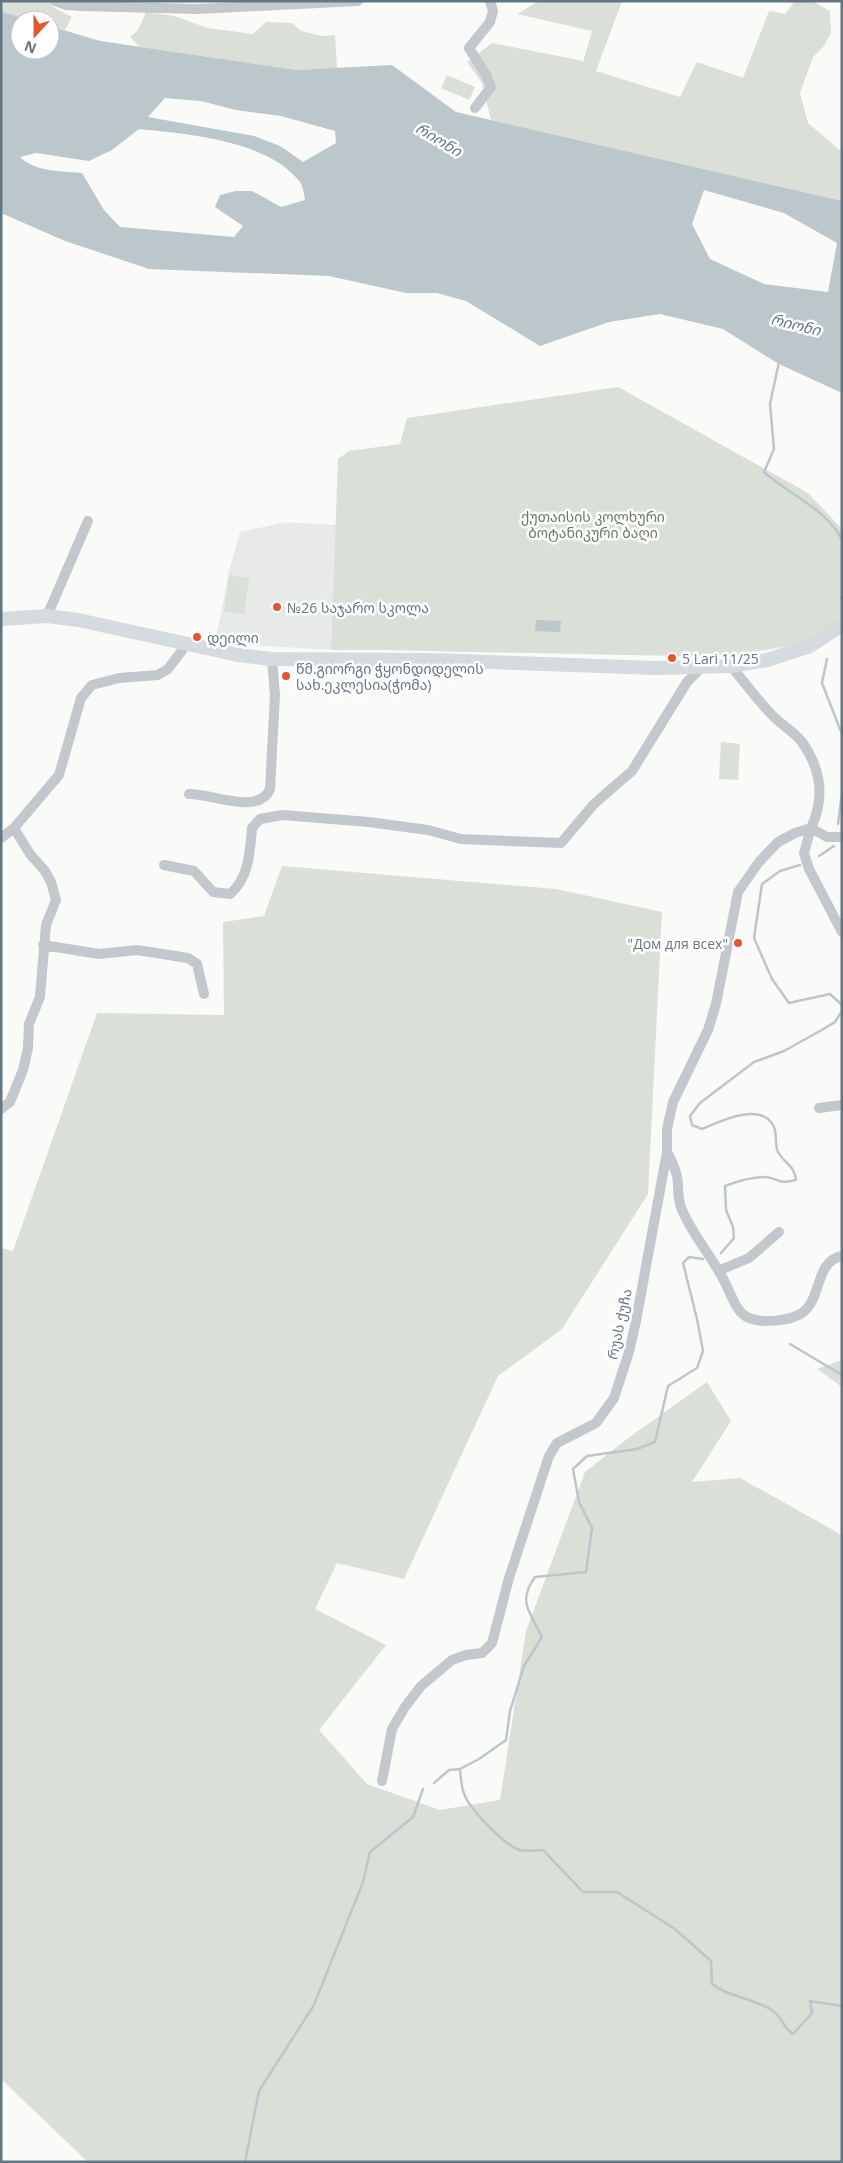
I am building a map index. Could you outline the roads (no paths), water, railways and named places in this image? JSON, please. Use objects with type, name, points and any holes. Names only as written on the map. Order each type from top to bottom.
[{"type":"main road","points":[[1,619],[47,616],[78,620],[238,655],[272,658],[431,660],[655,668],[731,666],[767,660],[810,646],[842,625]]},
{"type":"street","points":[[55,1],[81,6],[198,9],[358,1]]},
{"type":"street","points":[[475,108],[491,87],[486,75],[469,48],[490,22],[494,11],[490,1]]},
{"type":"street","points":[[47,616],[88,521]]},
{"type":"street","points":[[1,838],[14,828],[59,775],[81,698],[92,684],[119,678],[158,675],[168,669],[186,644]]},
{"type":"street","points":[[189,794],[222,801],[255,801],[263,799],[267,795],[270,789],[274,695],[272,658]]},
{"type":"street","points":[[731,666],[772,716],[801,741],[818,771],[820,801],[817,816],[811,828],[804,853],[842,932]]},
{"type":"street","points":[[164,865],[194,871],[213,892],[230,894],[240,886],[249,858],[252,828],[260,819],[282,815],[428,830],[461,839],[561,843],[594,804],[632,772],[686,682],[702,667]]},
{"type":"street","points":[[1,1109],[10,1102],[24,1070],[28,1048],[29,1024],[40,997],[46,925],[56,900],[51,882],[45,871],[30,854],[14,828]]},
{"type":"street","points":[[811,828],[827,837],[842,837]]},
{"type":"street","name":"რუას ქუჩა","points":[[382,1781],[392,1729],[405,1707],[421,1686],[452,1660],[466,1655],[482,1653],[492,1643],[509,1578],[549,1456],[558,1443],[596,1423],[614,1398],[636,1321],[667,1152],[667,1129],[673,1102],[708,1030],[716,1004],[738,892],[759,862],[778,842],[795,833],[811,828]]},
{"type":"street","points":[[43,945],[99,954],[137,950],[188,958],[197,964],[204,994]]},
{"type":"street","points":[[819,1108],[842,1105]]},
{"type":"street","points":[[667,1152],[677,1177],[680,1205],[686,1218],[720,1270],[736,1307],[747,1317],[774,1321],[790,1320],[804,1312],[816,1295],[824,1267],[834,1258],[842,1256]]},
{"type":"street","points":[[720,1270],[749,1258],[779,1232]]},
{"type":"water","name":"რიონი","points":[[1,12],[10,14],[10,60],[60,60],[60,29],[100,41],[297,70],[392,65],[456,112],[842,201],[842,393],[779,364],[723,329],[660,314],[609,322],[540,346],[466,301],[437,293],[406,293],[329,276],[149,269],[65,241],[1,213]],"holes":[[[165,98],[201,101],[236,110],[281,116],[335,131],[336,143],[303,162],[280,146],[254,136],[148,117]],[[139,129],[203,137],[248,148],[286,168],[300,182],[305,200],[281,207],[252,191],[236,191],[220,195],[215,207],[243,226],[234,237],[120,227],[104,210],[82,173],[57,171],[33,166],[20,157],[36,153],[89,161],[112,150]],[[704,190],[784,213],[837,243],[828,292],[764,284],[710,259],[692,224]]]},
{"type":"water","points":[[536,620],[561,621],[560,632],[535,631]]},
{"type":"waterway","points":[[779,362],[770,404],[774,449],[764,472],[818,511],[828,520],[842,540]]},
{"type":"waterway","points":[[827,659],[822,683],[842,734]]},
{"type":"waterway","points":[[838,824],[842,793]]},
{"type":"waterway","points":[[819,856],[834,846]]},
{"type":"waterway","points":[[800,865],[780,871],[762,884],[754,938],[772,979],[789,1003],[830,994],[842,1005]]},
{"type":"waterway","points":[[721,1253],[734,1238],[733,1227],[726,1210],[725,1186],[760,1177],[781,1182],[790,1181],[796,1180],[795,1175],[794,1171],[778,1152],[774,1128],[767,1118],[759,1115],[740,1115],[702,1129],[692,1125],[690,1116],[700,1103],[754,1062],[784,1051],[820,1031],[835,1022],[842,1011]]},
{"type":"waterway","points":[[703,1259],[689,1257],[683,1263],[703,1351],[697,1368],[668,1386],[655,1442],[637,1449],[587,1456],[573,1469],[579,1502],[592,1528],[586,1572],[535,1577],[527,1593],[526,1600],[530,1614],[542,1637],[524,1666],[510,1711],[506,1740],[479,1759],[460,1769],[462,1786],[465,1796],[474,1810],[506,1842],[522,1851],[543,1850],[583,1892],[617,1892],[675,1929],[711,1961],[712,1984],[719,1989],[758,2003],[773,2011],[793,2034],[812,2013],[810,2001],[842,2006]]},
{"type":"waterway","points":[[790,1344],[842,1375]]},
{"type":"waterway","points":[[434,1783],[449,1770],[460,1769]]},
{"type":"waterway","points":[[245,2162],[259,2091],[314,2005],[363,1882],[370,1852],[413,1817],[423,1789]]},
{"type":"place","name":"№26 საჯარო სკოლა","points":[[277,607]]},
{"type":"place","name":"დეილი","points":[[197,637]]},
{"type":"place","name":"5 Lari 11/25","points":[[672,658]]},
{"type":"place","name":"წმ.გიორგი ჭყონდიდელის სახ.ეკლესია(ჭომა)","points":[[286,676]]},
{"type":"place","name":"\"Дом для всех\"","points":[[738,943]]},
{"type":"park label","name":"ქუთაისის კოლხური ბოტანიკური ბაღი","points":[[593,524]]}]
